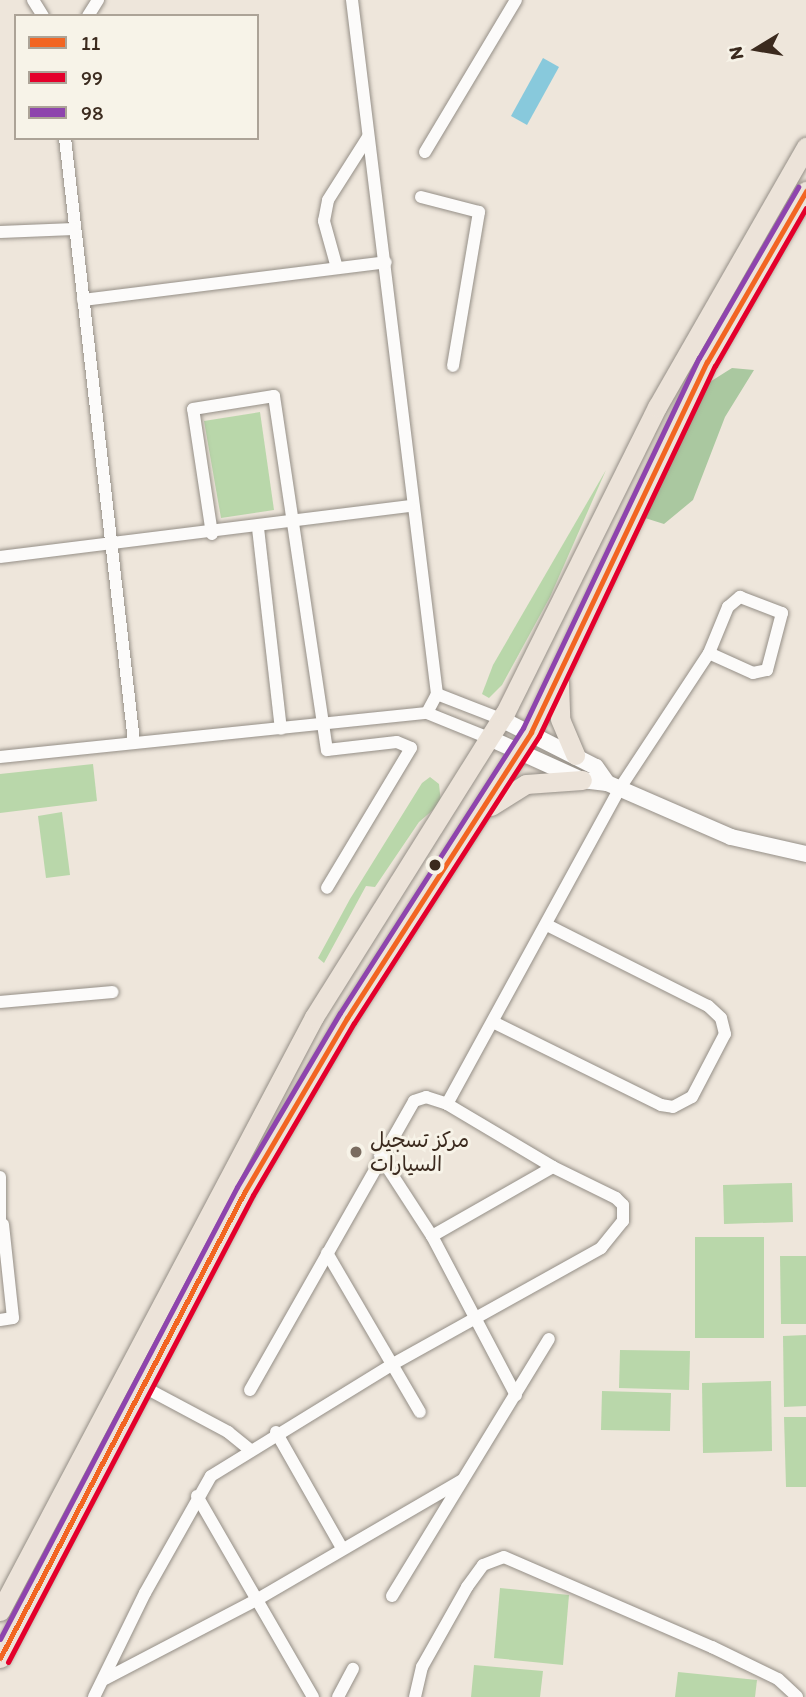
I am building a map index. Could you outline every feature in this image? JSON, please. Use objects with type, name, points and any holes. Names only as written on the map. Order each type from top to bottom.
[{"type":"main road","points":[[0,1611],[314,1017],[501,719],[553,623],[657,407],[806,147]]},
{"type":"main road","points":[[0,1658],[233,1213],[347,1018],[531,732],[707,362],[806,191]]},
{"type":"main road","points":[[559,678],[560,719],[575,755]]},
{"type":"main road","points":[[481,813],[526,784],[582,780]]},
{"type":"street","points":[[352,0],[386,262],[411,506],[437,694],[427,713]]},
{"type":"street","points":[[425,152],[516,0]]},
{"type":"street","points":[[337,268],[324,221],[328,200],[368,137]]},
{"type":"street","points":[[65,140],[134,742]]},
{"type":"street","points":[[421,197],[479,212],[453,366]]},
{"type":"street","points":[[0,232],[74,229]]},
{"type":"street","points":[[83,300],[386,262]]},
{"type":"street","points":[[212,534],[192,409],[274,396],[321,726],[327,750],[397,742],[411,748],[327,888]]},
{"type":"street","points":[[0,557],[212,534],[411,506]]},
{"type":"street","points":[[258,528],[281,729]]},
{"type":"street","points":[[447,1104],[495,1023],[547,925],[614,785],[709,653],[733,600],[748,599],[782,613],[767,670],[753,673],[709,653]]},
{"type":"street","points":[[437,694],[531,732],[602,772],[614,785]]},
{"type":"street","points":[[0,757],[427,713],[582,780],[614,785],[731,837],[806,854]]},
{"type":"street","points":[[495,1023],[673,1107],[692,1097],[725,1027],[708,1006],[547,925]]},
{"type":"street","points":[[0,1002],[113,992]]},
{"type":"street","points":[[94,1697],[197,1496],[211,1476],[276,1432],[601,1248],[623,1221],[623,1206],[616,1198],[553,1167],[447,1104],[426,1097],[414,1101],[380,1156],[250,1390]]},
{"type":"street","points":[[380,1156],[432,1236],[516,1395]]},
{"type":"street","points":[[432,1236],[553,1167]]},
{"type":"street","points":[[0,1177],[2,1226],[13,1318],[0,1320]]},
{"type":"street","points":[[327,1253],[420,1412]]},
{"type":"street","points":[[392,1596],[549,1339]]},
{"type":"street","points":[[142,1386],[228,1432],[248,1449]]},
{"type":"street","points":[[276,1432],[342,1548]]},
{"type":"street","points":[[104,1679],[258,1599],[461,1481]]},
{"type":"street","points":[[197,1496],[313,1697]]},
{"type":"street","points":[[415,1697],[422,1667],[467,1587],[483,1565],[504,1558],[712,1647],[778,1679],[797,1697]]},
{"type":"street","points":[[338,1697],[353,1669]]},
{"type":"green space","points":[[732,368],[754,370],[725,417],[693,500],[664,524],[645,518],[705,385]]},
{"type":"green space","points":[[260,412],[274,510],[221,518],[204,421]]},
{"type":"green space","points":[[606,470],[550,597],[502,685],[489,698],[482,694],[493,665]]},
{"type":"green space","points":[[93,764],[97,801],[0,813],[0,774]]},
{"type":"green space","points":[[430,777],[439,784],[441,803],[419,822],[375,887],[366,886],[324,963],[318,958],[350,899],[422,783]]},
{"type":"green space","points":[[62,812],[70,875],[46,878],[38,816]]},
{"type":"green space","points":[[792,1183],[793,1222],[724,1224],[723,1185]]},
{"type":"green space","points":[[695,1237],[764,1237],[764,1338],[695,1338]]},
{"type":"green space","points":[[780,1256],[806,1256],[806,1324],[781,1324]]},
{"type":"green space","points":[[806,1335],[806,1406],[784,1407],[783,1336]]},
{"type":"green space","points":[[620,1350],[690,1351],[689,1390],[619,1388]]},
{"type":"green space","points":[[771,1381],[772,1451],[703,1453],[702,1383]]},
{"type":"green space","points":[[602,1391],[671,1393],[670,1431],[601,1430]]},
{"type":"green space","points":[[784,1417],[806,1417],[806,1487],[786,1487]]},
{"type":"green space","points":[[500,1588],[569,1595],[563,1665],[494,1658]]},
{"type":"green space","points":[[474,1665],[543,1671],[540,1697],[471,1697]]},
{"type":"green space","points":[[678,1672],[757,1680],[755,1697],[675,1697]]},
{"type":"water","points":[[543,58],[559,67],[527,125],[511,116]]},
{"type":"transit line","name":"98","points":[[0,1639],[237,1187],[340,1013],[523,728],[699,358],[798,187]]},
{"type":"transit line","name":"11","points":[[0,1658],[245,1191],[347,1018],[531,732],[707,362],[806,191]]},
{"type":"transit line","name":"99","points":[[8,1662],[253,1195],[354,1023],[539,736],[715,366],[806,208]]},
{"type":"place","name":"مركز تسجيل السيارات","points":[[356,1152]]}]
